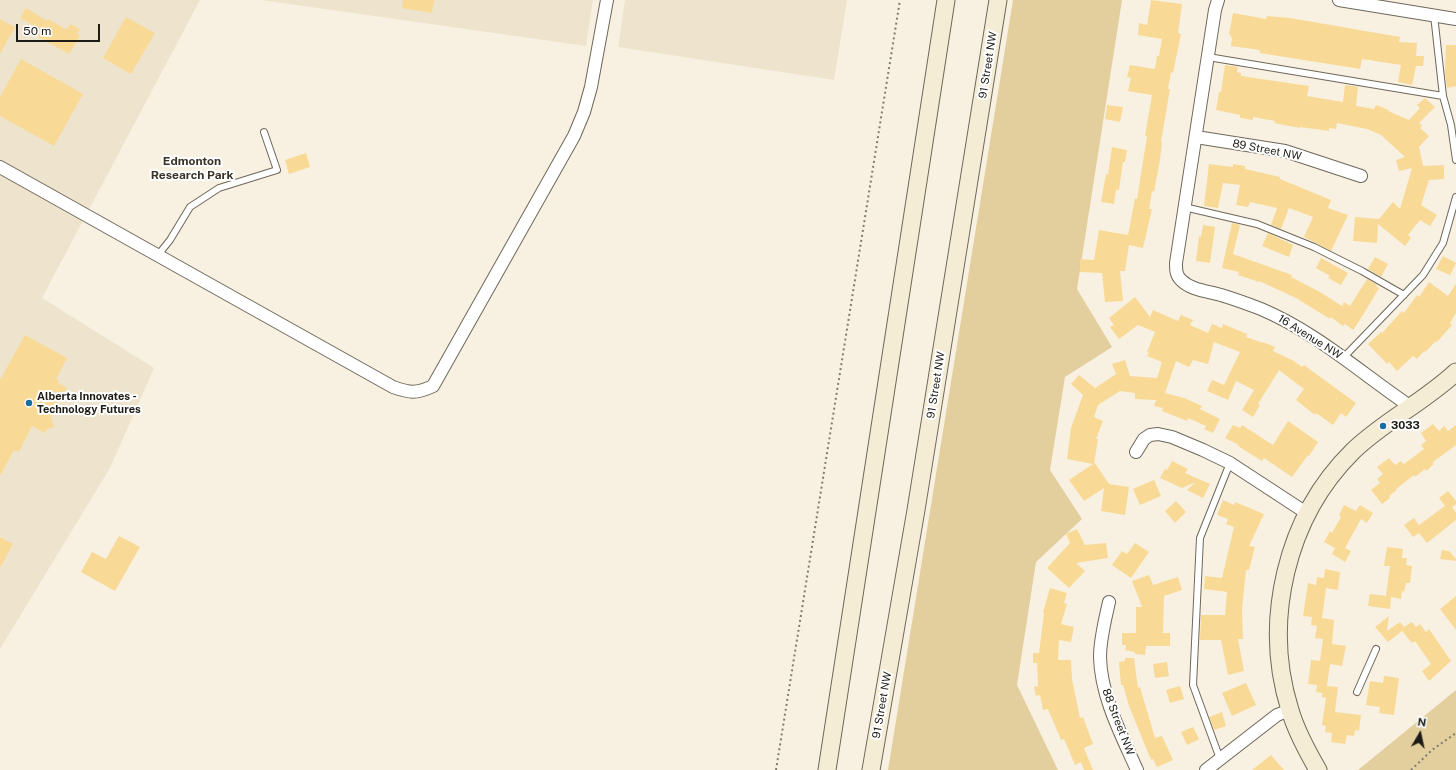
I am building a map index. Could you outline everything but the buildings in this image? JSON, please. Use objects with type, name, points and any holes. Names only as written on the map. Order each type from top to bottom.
[{"type":"main road","points":[[827,770],[946,0]]},
{"type":"main road","name":"91 Street NW","points":[[871,770],[917,502],[998,0]]},
{"type":"main road","points":[[1318,770],[1301,738],[1290,710],[1281,664],[1278,639],[1282,592],[1287,567],[1297,537],[1320,493],[1334,473],[1352,452],[1375,431],[1444,383],[1456,372]]},
{"type":"street","points":[[0,166],[393,387],[408,392],[423,391],[433,386],[574,136],[584,112],[591,87],[607,0]]},
{"type":"street","points":[[1184,207],[1215,10],[1218,0]]},
{"type":"street","points":[[1339,0],[1456,19]]},
{"type":"street","name":"89 Street NW","points":[[1196,137],[1285,152],[1361,176]]},
{"type":"street","name":"16 Avenue NW","points":[[1184,207],[1176,263],[1178,276],[1182,281],[1192,287],[1239,300],[1273,314],[1311,336],[1411,407]]},
{"type":"street","points":[[1136,452],[1144,439],[1150,435],[1158,434],[1172,437],[1230,463],[1308,514]]},
{"type":"street","name":"88 Street NW","points":[[1109,602],[1100,656],[1102,681],[1110,708],[1137,770]]},
{"type":"street","points":[[1206,770],[1277,715],[1290,710]]},
{"type":"lane","points":[[1434,15],[1443,96],[1451,125],[1456,160]]},
{"type":"lane","points":[[1208,58],[1443,96]]},
{"type":"lane","points":[[158,255],[170,240],[190,207],[219,188],[276,170],[264,132]]},
{"type":"lane","points":[[1343,358],[1423,275],[1443,243],[1456,197]]},
{"type":"lane","points":[[1184,207],[1264,227],[1314,247],[1362,270],[1404,295]]},
{"type":"lane","points":[[1220,759],[1193,685],[1200,538],[1230,463]]},
{"type":"lane","points":[[1357,692],[1376,649]]},
{"type":"path","points":[[776,770],[900,0]]},
{"type":"path","points":[[1411,770],[1432,750],[1456,733]]},
{"type":"shaded area","points":[[0,0],[200,0],[42,298],[154,368],[110,468],[0,649]]},
{"type":"shaded area","points":[[261,0],[593,0],[586,46]]},
{"type":"shaded area","points":[[625,0],[847,0],[834,80],[618,47]]},
{"type":"shaded area","points":[[1013,0],[1122,0],[1077,289],[1112,347],[1065,377],[1050,470],[1082,519],[1036,562],[1017,685],[1058,770],[888,770]]},
{"type":"shaded area","points":[[1456,690],[1456,770],[1358,770]]},
{"type":"place","name":"Alberta Innovates - Technology Futures","points":[[29,403]]},
{"type":"place","name":"3033","points":[[1383,426]]},
{"type":"district","name":"Edmonton Research Park","points":[[192,168]]}]
